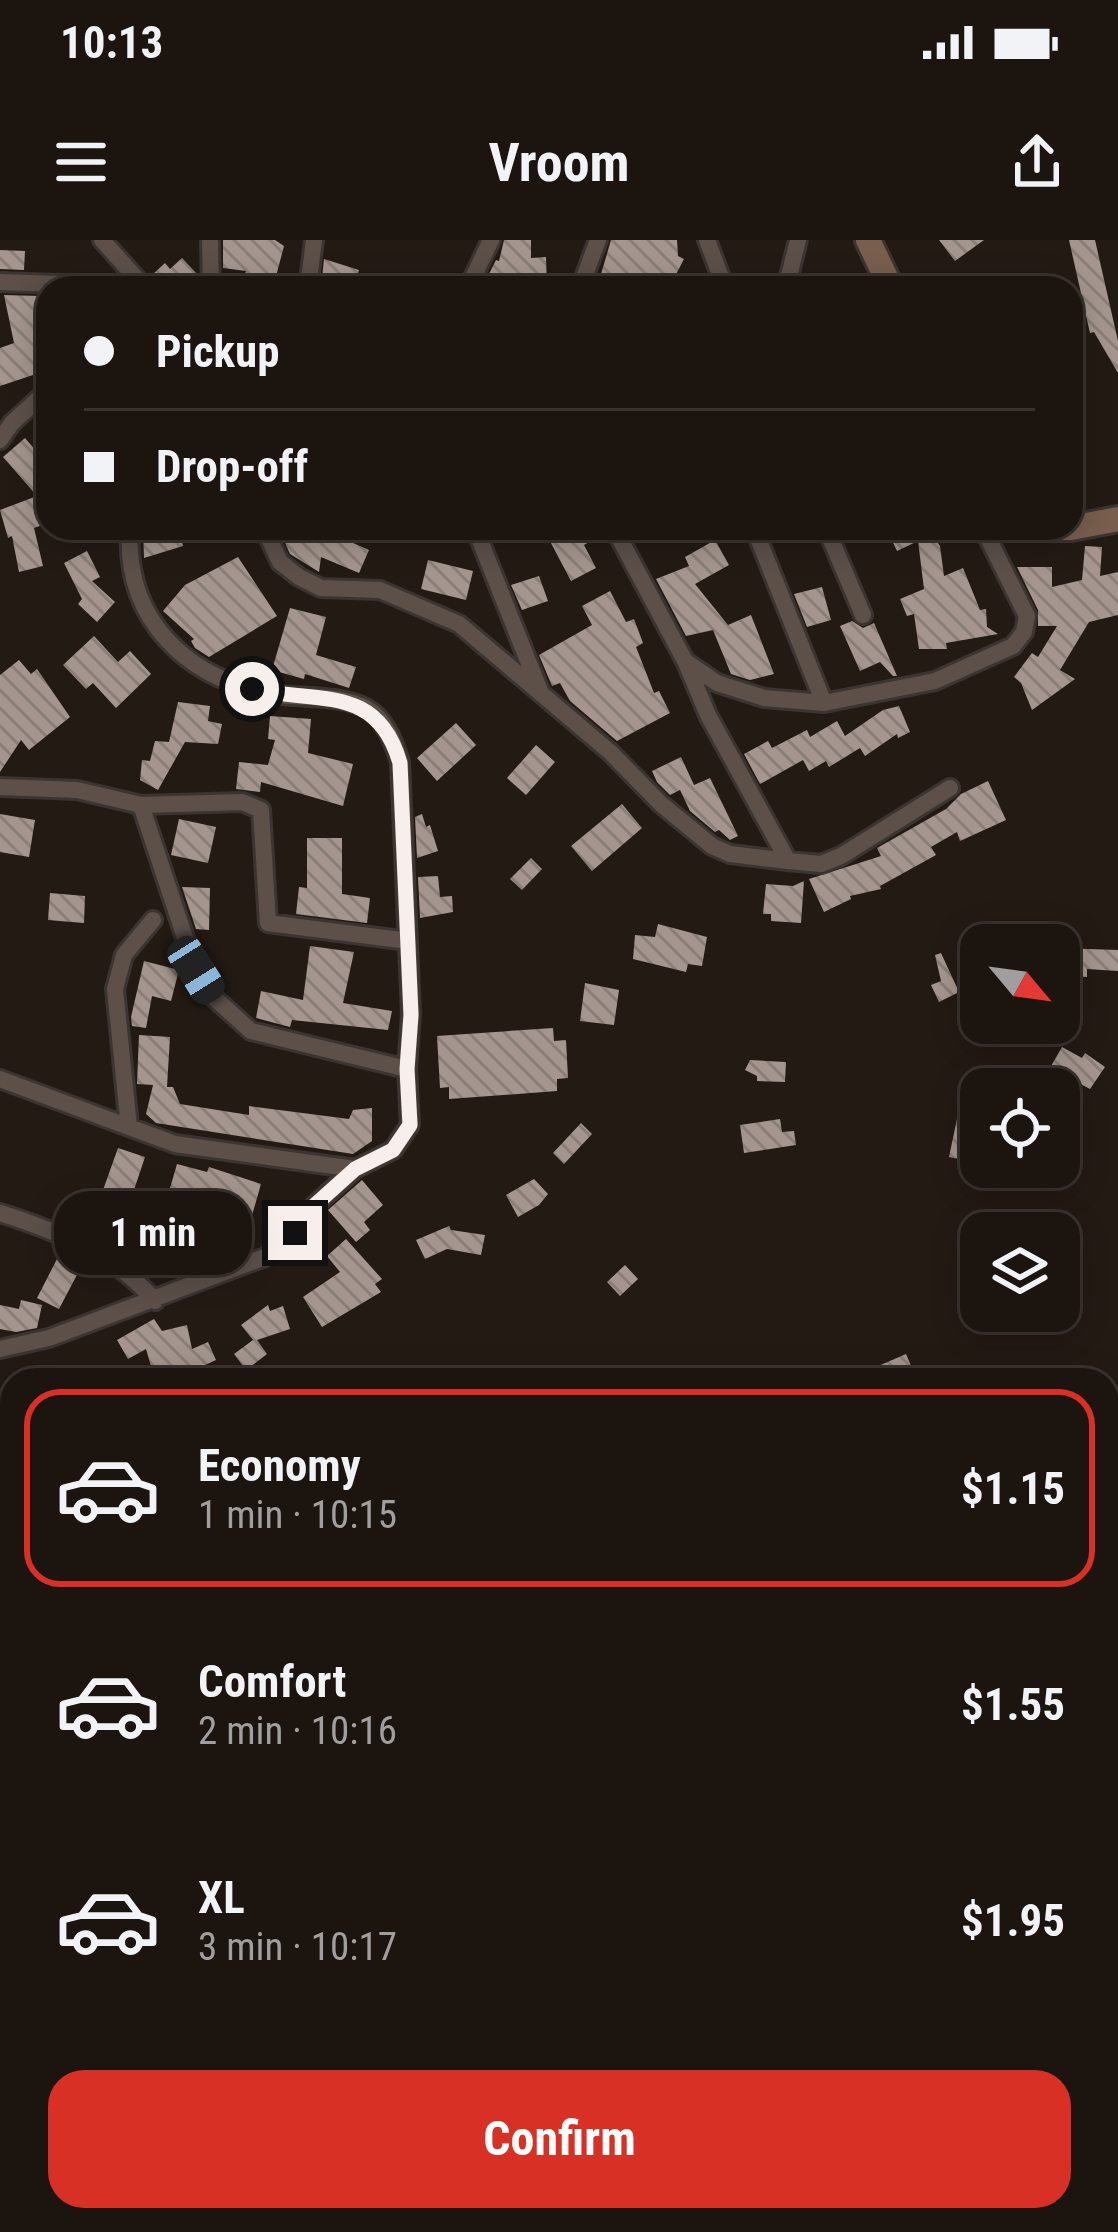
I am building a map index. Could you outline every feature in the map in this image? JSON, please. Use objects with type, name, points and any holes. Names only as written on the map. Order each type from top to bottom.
[{"type":"main road","points":[[868,240],[885,276]]},
{"type":"main road","points":[[1083,526],[1118,519]]},
{"type":"street","points":[[102,240],[134,276]]},
{"type":"street","points":[[210,240],[211,276]]},
{"type":"street","points":[[310,276],[314,240]]},
{"type":"street","points":[[474,276],[491,240]]},
{"type":"street","points":[[584,276],[598,240]]},
{"type":"street","points":[[707,240],[720,276]]},
{"type":"street","points":[[789,276],[798,240]]},
{"type":"street","points":[[0,282],[36,283]]},
{"type":"street","points":[[0,440],[36,400]]},
{"type":"street","points":[[0,1349],[49,1338],[265,1257],[295,1233],[315,1205],[355,1169],[393,1150],[410,1125],[400,763],[383,724],[369,710],[341,700],[277,695],[228,684],[195,664],[170,645],[138,598],[130,540]]},
{"type":"street","points":[[268,540],[299,577],[321,588],[380,590],[459,623],[712,846],[730,854],[821,864],[950,788]]},
{"type":"street","points":[[480,540],[540,692]]},
{"type":"street","points":[[620,540],[788,861]]},
{"type":"street","points":[[759,540],[824,703]]},
{"type":"street","points":[[831,540],[863,615]]},
{"type":"street","points":[[685,661],[717,683],[764,698],[824,703],[935,680],[1013,646],[1024,632],[1027,616],[989,540]]},
{"type":"street","points":[[0,787],[76,790],[141,805],[242,802],[261,810],[268,923],[408,941]]},
{"type":"street","points":[[141,805],[196,970],[223,1006],[251,1030],[276,1040],[407,1069]]},
{"type":"street","points":[[129,1127],[115,989],[124,955],[153,920]]},
{"type":"street","points":[[0,1079],[175,1144],[355,1169]]},
{"type":"street","points":[[0,1213],[34,1223],[111,1260],[134,1276],[155,1301]]},
{"type":"building","points":[[223,240],[275,240],[284,246],[276,276],[245,276],[246,271],[223,268]]},
{"type":"building","points":[[504,240],[531,240],[531,258],[546,257],[547,276],[488,276],[499,261]]},
{"type":"building","points":[[611,240],[677,240],[678,256],[684,259],[675,276],[600,276]]},
{"type":"building","points":[[939,240],[984,240],[955,261]]},
{"type":"building","points":[[1069,240],[1095,240],[1118,341],[1118,373],[1094,332],[1090,333],[1083,276],[1077,276]]},
{"type":"building","points":[[0,250],[25,251],[24,270],[0,269]]},
{"type":"building","points":[[182,258],[197,274],[151,276],[165,263],[170,269]]},
{"type":"building","points":[[324,259],[359,270],[357,276],[322,276]]},
{"type":"building","points":[[4,295],[36,296],[36,374],[0,386],[0,348],[14,343]]},
{"type":"building","points":[[25,438],[36,451],[36,495],[3,457]]},
{"type":"building","points":[[36,496],[34,528],[43,566],[19,572],[12,536],[8,538],[0,510]]},
{"type":"building","points":[[143,540],[181,540],[183,546],[144,558]]},
{"type":"building","points":[[284,540],[346,540],[369,550],[359,573],[321,557],[319,572],[290,554]]},
{"type":"building","points":[[549,540],[588,540],[584,545],[596,568],[571,581]]},
{"type":"building","points":[[715,540],[729,565],[695,584],[728,625],[751,615],[774,674],[750,680],[731,674],[713,630],[686,636],[656,579],[689,566],[685,557]]},
{"type":"building","points":[[892,540],[936,540],[944,576],[963,568],[980,610],[986,609],[987,627],[998,634],[946,643],[947,649],[919,649],[914,614],[907,616],[900,599],[924,589],[918,541],[897,551]]},
{"type":"building","points":[[1085,546],[1102,547],[1100,576],[1118,572],[1118,615],[1089,622],[1060,670],[1075,679],[1032,710],[1014,677],[1032,653],[1038,657],[1057,626],[1038,626],[1038,610],[1017,567],[1052,567],[1052,587],[1082,580]]},
{"type":"building","points":[[87,551],[100,577],[92,581],[115,602],[97,622],[78,604],[82,599],[64,563]]},
{"type":"building","points":[[238,557],[277,616],[209,657],[163,611],[185,585]]},
{"type":"building","points":[[428,560],[473,571],[466,600],[421,589]]},
{"type":"building","points":[[539,576],[548,601],[522,610],[511,585]]},
{"type":"building","points":[[822,587],[831,620],[807,627],[794,594]]},
{"type":"building","points":[[610,591],[626,622],[634,619],[643,643],[636,647],[654,693],[659,691],[670,713],[617,741],[570,701],[560,683],[552,686],[539,655],[592,625],[582,606]]},
{"type":"building","points":[[290,608],[326,617],[316,655],[356,667],[349,688],[305,674],[304,679],[272,670]]},
{"type":"building","points":[[852,621],[863,628],[874,623],[897,676],[880,662],[860,671],[840,626]]},
{"type":"building","points":[[94,636],[118,662],[130,651],[151,674],[116,708],[93,683],[86,689],[63,665]]},
{"type":"building","points":[[19,660],[31,674],[37,669],[70,717],[29,750],[21,740],[0,772],[0,675]]},
{"type":"building","points":[[178,702],[210,706],[208,721],[222,724],[218,744],[185,742],[158,790],[140,780],[142,760],[150,761],[155,741],[169,742]]},
{"type":"building","points":[[899,706],[910,732],[898,738],[897,734],[865,756],[860,748],[829,767],[826,761],[809,771],[803,760],[760,784],[744,754],[768,741],[772,748],[807,730],[810,737],[837,721],[845,736],[883,710]]},
{"type":"building","points":[[270,716],[311,719],[308,753],[353,764],[343,806],[261,782],[260,792],[236,789],[239,762],[268,765],[275,740],[268,739]]},
{"type":"building","points":[[456,723],[476,745],[437,781],[417,758]]},
{"type":"building","points":[[536,745],[555,762],[526,795],[507,778]]},
{"type":"building","points":[[681,757],[694,785],[710,778],[738,836],[730,840],[719,830],[715,832],[690,811],[680,790],[670,795],[657,782],[652,771]]},
{"type":"building","points":[[988,781],[1006,820],[960,841],[957,832],[931,847],[936,855],[881,889],[850,896],[824,912],[809,879],[881,856],[877,848]]},
{"type":"building","points":[[622,804],[642,828],[592,871],[571,846]]},
{"type":"building","points":[[0,814],[35,820],[29,857],[0,852]]},
{"type":"building","points":[[422,814],[438,851],[417,858],[415,817]]},
{"type":"building","points":[[179,819],[216,827],[208,863],[171,855]]},
{"type":"building","points":[[307,838],[342,838],[342,894],[370,898],[367,923],[296,914],[299,887],[307,888]]},
{"type":"building","points":[[531,858],[542,869],[522,890],[510,879]]},
{"type":"building","points":[[438,876],[440,897],[452,896],[453,912],[420,918],[418,877]]},
{"type":"building","points":[[804,881],[801,923],[771,921],[771,914],[763,914],[766,884],[793,886]]},
{"type":"building","points":[[182,887],[210,888],[209,930],[196,929]]},
{"type":"building","points":[[50,893],[85,896],[84,923],[48,920]]},
{"type":"building","points":[[658,924],[707,937],[702,966],[688,964],[686,972],[633,959],[635,935],[655,937]]},
{"type":"building","points":[[310,946],[354,952],[343,1003],[392,1011],[388,1030],[292,1020],[290,1027],[256,1018],[261,991],[303,1000]]},
{"type":"building","points":[[1080,949],[1118,950],[1118,971],[1087,969],[1087,977],[1080,976]]},
{"type":"building","points":[[941,953],[959,992],[939,1002],[931,985],[941,981],[935,955]]},
{"type":"building","points":[[144,961],[179,970],[171,1001],[152,996],[146,1028],[132,1026],[131,1017]]},
{"type":"building","points":[[585,983],[619,990],[614,1025],[580,1021]]},
{"type":"building","points":[[553,1028],[554,1041],[566,1040],[568,1078],[557,1079],[557,1091],[449,1099],[449,1087],[440,1088],[437,1036]]},
{"type":"building","points":[[139,1035],[170,1037],[167,1087],[173,1087],[180,1104],[249,1115],[249,1106],[349,1119],[353,1110],[372,1108],[372,1141],[353,1154],[156,1123],[146,1114],[153,1085],[137,1084]]},
{"type":"building","points":[[1062,1047],[1082,1058],[1085,1053],[1105,1067],[1090,1089],[1080,1084],[1080,1068],[1050,1068]]},
{"type":"building","points":[[750,1060],[786,1062],[785,1082],[757,1081],[757,1076],[745,1070]]},
{"type":"building","points":[[780,1119],[782,1132],[794,1131],[796,1145],[744,1153],[740,1125]]},
{"type":"building","points":[[957,1119],[960,1120],[960,1159],[949,1157]]},
{"type":"building","points":[[581,1123],[592,1134],[564,1164],[553,1153]]},
{"type":"building","points":[[118,1148],[145,1157],[126,1214],[211,1228],[205,1247],[181,1240],[178,1255],[148,1248],[146,1258],[129,1255],[131,1245],[107,1243],[116,1194],[103,1190]]},
{"type":"building","points":[[177,1164],[207,1172],[209,1167],[261,1184],[251,1219],[168,1195]]},
{"type":"building","points":[[534,1179],[548,1194],[518,1217],[506,1195]]},
{"type":"building","points":[[362,1180],[383,1205],[364,1222],[370,1230],[356,1242],[328,1210]]},
{"type":"building","points":[[449,1226],[485,1235],[481,1255],[447,1249],[425,1259],[416,1240]]},
{"type":"building","points":[[346,1239],[382,1279],[375,1284],[381,1292],[322,1327],[303,1297],[340,1272],[327,1256]]},
{"type":"building","points":[[57,1259],[79,1271],[59,1309],[37,1298]]},
{"type":"building","points":[[625,1265],[638,1279],[620,1296],[607,1282]]},
{"type":"building","points":[[21,1300],[42,1305],[37,1328],[0,1329],[0,1305],[19,1309]]},
{"type":"building","points":[[268,1305],[270,1311],[283,1306],[290,1329],[257,1340],[267,1354],[244,1368],[234,1354],[253,1340],[241,1325]]},
{"type":"building","points":[[154,1319],[162,1331],[187,1325],[192,1349],[208,1342],[216,1360],[204,1368],[152,1368],[146,1349],[128,1359],[117,1340]]},
{"type":"building","points":[[906,1354],[912,1368],[874,1368]]},
{"type":"route","points":[[252,689],[341,700],[369,710],[394,742],[400,763],[411,1015],[410,1125],[393,1150],[355,1169],[315,1205],[295,1233]]}]
